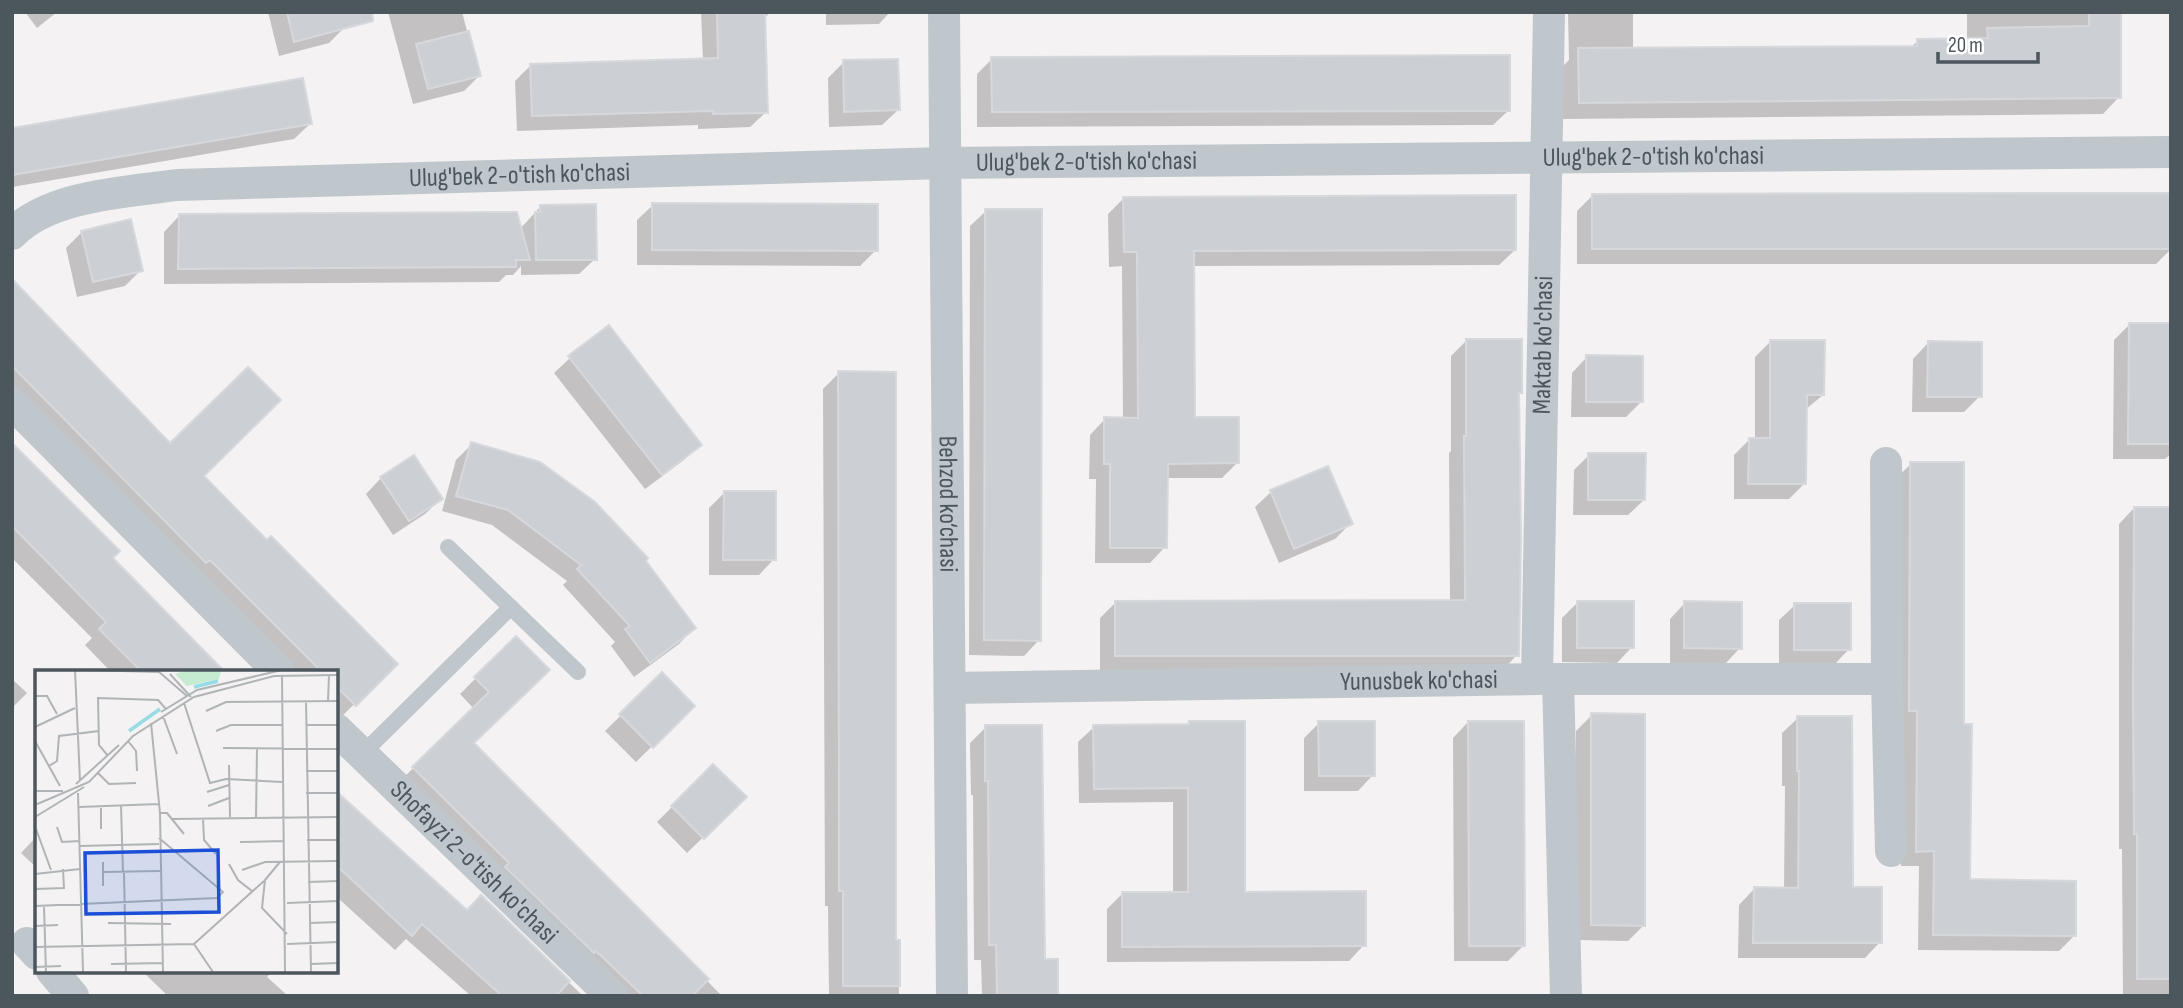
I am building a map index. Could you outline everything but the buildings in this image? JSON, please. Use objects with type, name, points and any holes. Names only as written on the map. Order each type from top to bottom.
[{"type":"street","name":"Behzod ko‘chasi","points":[[944,12],[952,996]]},
{"type":"street","name":"Maktab ko'chasi","points":[[1549,12],[1548,679],[1566,996]]},
{"type":"street","name":"Ulug'bek 2-o'tish ko'chasi","points":[[12,234],[36,216],[80,199],[177,185],[945,163],[2171,152]]},
{"type":"street","points":[[12,403],[277,670]]},
{"type":"street","points":[[1886,463],[1891,851]]},
{"type":"street","name":"Yunusbek ko'chasi","points":[[950,688],[1548,679],[1887,679]]},
{"type":"street","name":"Shofayzi 2-o'tish ko'chasi","points":[[338,731],[611,996]]},
{"type":"street","points":[[54,973],[73,996]]},
{"type":"lane","points":[[448,547],[578,672]]},
{"type":"lane","points":[[361,755],[511,607]]}]
